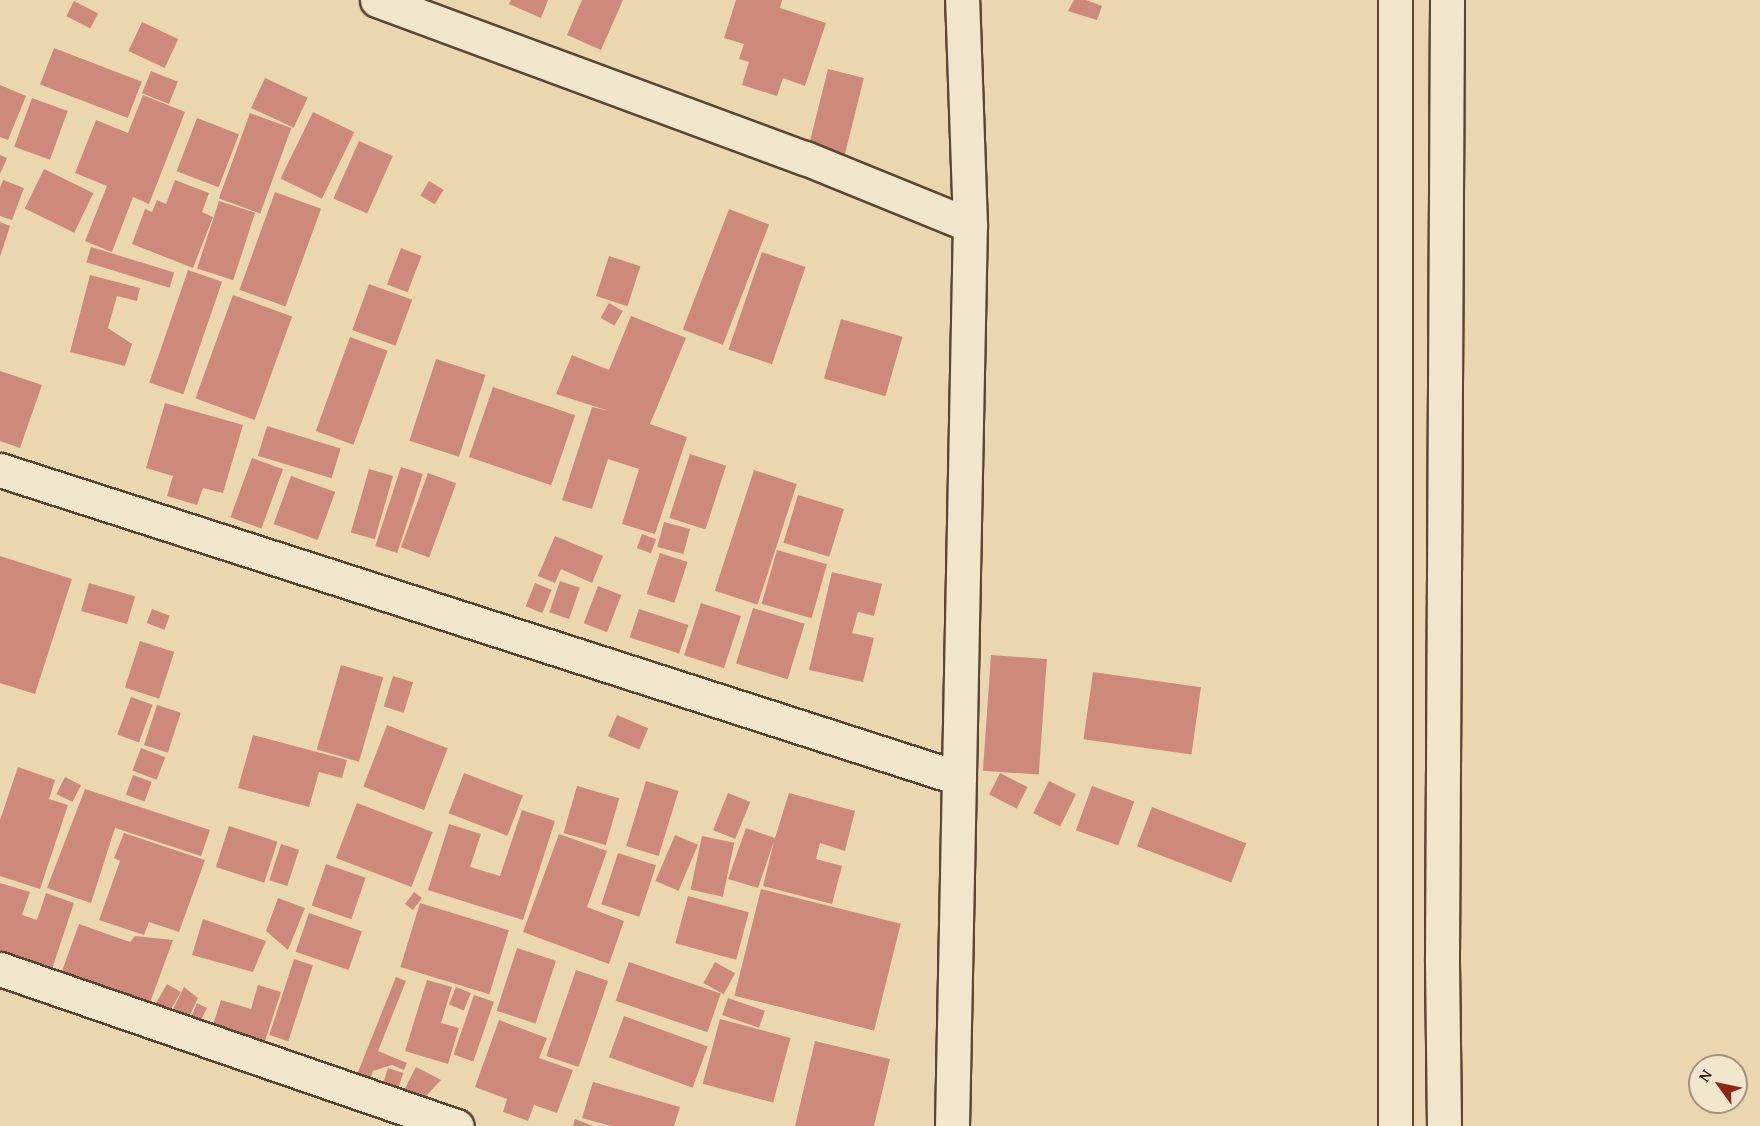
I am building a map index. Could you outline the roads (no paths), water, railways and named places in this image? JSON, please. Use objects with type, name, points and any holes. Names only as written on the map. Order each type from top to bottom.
[{"type":"street","points":[[377,0],[805,159],[970,225]]},
{"type":"street","points":[[952,1126],[970,225],[962,0]]},
{"type":"street","points":[[1395,0],[1395,1126]]},
{"type":"street","points":[[1444,1126],[1442,958],[1447,0]]},
{"type":"street","points":[[0,470],[959,778]]},
{"type":"street","points":[[1396,961],[1442,958]]},
{"type":"street","points":[[0,969],[457,1126]]}]
